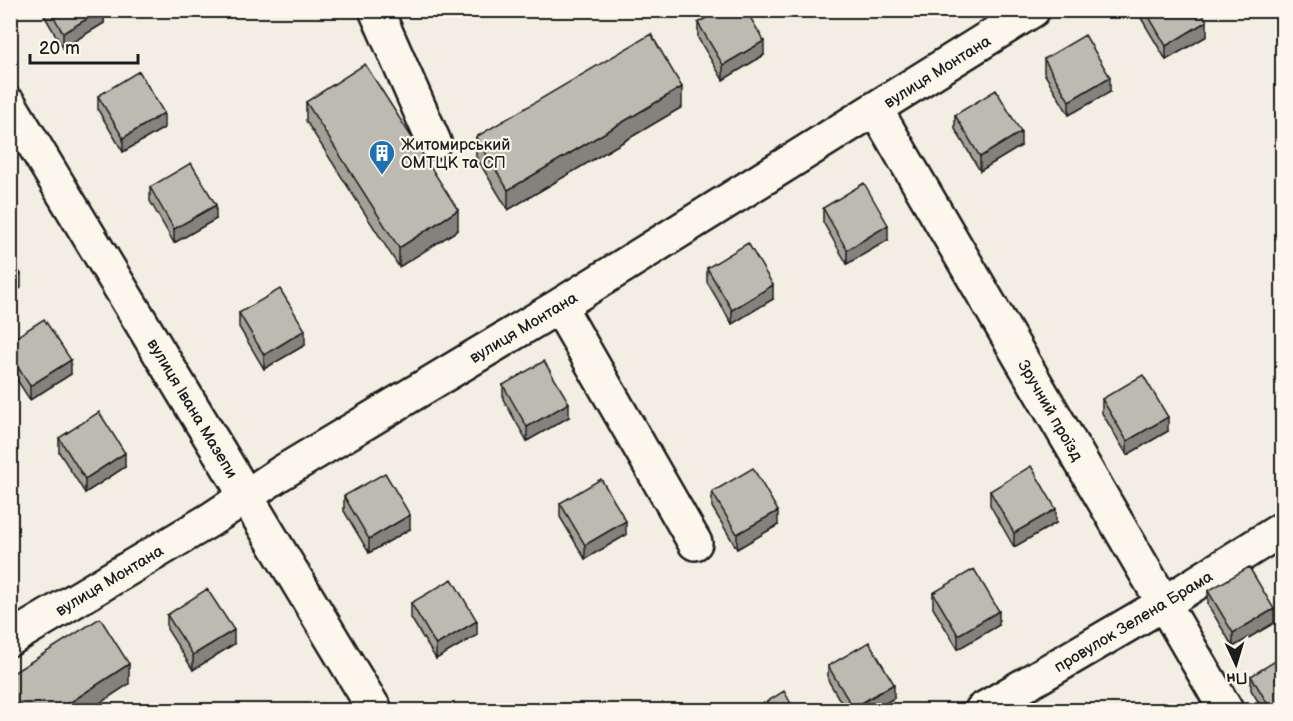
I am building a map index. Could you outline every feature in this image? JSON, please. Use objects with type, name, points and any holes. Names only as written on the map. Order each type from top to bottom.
[{"type":"street","points":[[376,10],[434,142]]},
{"type":"street","name":"вулиця Монтана","points":[[10,639],[200,526],[281,473],[559,306],[1033,10]]},
{"type":"street","name":"вулиця Івана Мазепи","points":[[10,105],[375,711]]},
{"type":"street","name":"Зручний проїзд","points":[[876,110],[1226,711]]},
{"type":"street","points":[[559,306],[695,543]]},
{"type":"street","name":"провулок Зелена Брама","points":[[982,711],[1163,604],[1282,530]]},
{"type":"building","points":[[50,10],[102,10],[63,33]]},
{"type":"building","points":[[719,10],[746,10],[764,41],[723,65],[698,23]]},
{"type":"building","points":[[1145,10],[1200,10],[1207,21],[1166,46]]},
{"type":"building","points":[[651,34],[682,87],[508,190],[476,137]]},
{"type":"building","points":[[1085,35],[1110,77],[1069,101],[1044,59]]},
{"type":"building","name":"Житомирський ОМТЦК та СП","points":[[365,64],[458,210],[399,248],[306,102]]},
{"type":"building","points":[[139,71],[164,113],[123,138],[98,96]]},
{"type":"building","points":[[996,90],[1021,132],[980,157],[955,115]]},
{"type":"building","points":[[191,163],[216,205],[174,229],[150,187]]},
{"type":"building","points":[[864,183],[888,225],[847,250],[823,208]]},
{"type":"building","points":[[748,243],[773,285],[732,310],[707,268]]},
{"type":"building","points":[[10,257],[21,274],[10,281]]},
{"type":"building","points":[[280,289],[305,330],[264,355],[239,313]]},
{"type":"building","points":[[44,319],[71,360],[30,386],[10,355],[10,341]]},
{"type":"building","points":[[544,361],[569,403],[527,427],[503,385]]},
{"type":"building","points":[[1143,375],[1168,417],[1127,441],[1102,399]]},
{"type":"building","points":[[99,412],[125,453],[85,479],[59,438]]},
{"type":"building","points":[[1031,466],[1056,509],[1014,533],[990,491]]},
{"type":"building","points":[[753,468],[778,511],[737,534],[712,492]]},
{"type":"building","points":[[385,473],[410,515],[369,539],[344,496]]},
{"type":"building","points":[[601,479],[626,521],[585,545],[560,503]]},
{"type":"building","points":[[1249,567],[1274,609],[1233,633],[1208,591]]},
{"type":"building","points":[[974,569],[999,611],[958,635],[933,593]]},
{"type":"building","points":[[452,579],[477,621],[436,645],[411,603]]},
{"type":"building","points":[[207,589],[234,630],[193,655],[167,615]]},
{"type":"building","points":[[100,618],[129,664],[57,711],[10,711],[10,675]]},
{"type":"building","points":[[869,642],[894,684],[853,708],[828,666]]},
{"type":"building","points":[[1282,657],[1282,711],[1272,711],[1251,676]]},
{"type":"building","points":[[784,691],[795,711],[752,711]]},
{"type":"place","name":"Житомирський ОМТЦК та СП","points":[[382,176]]}]
